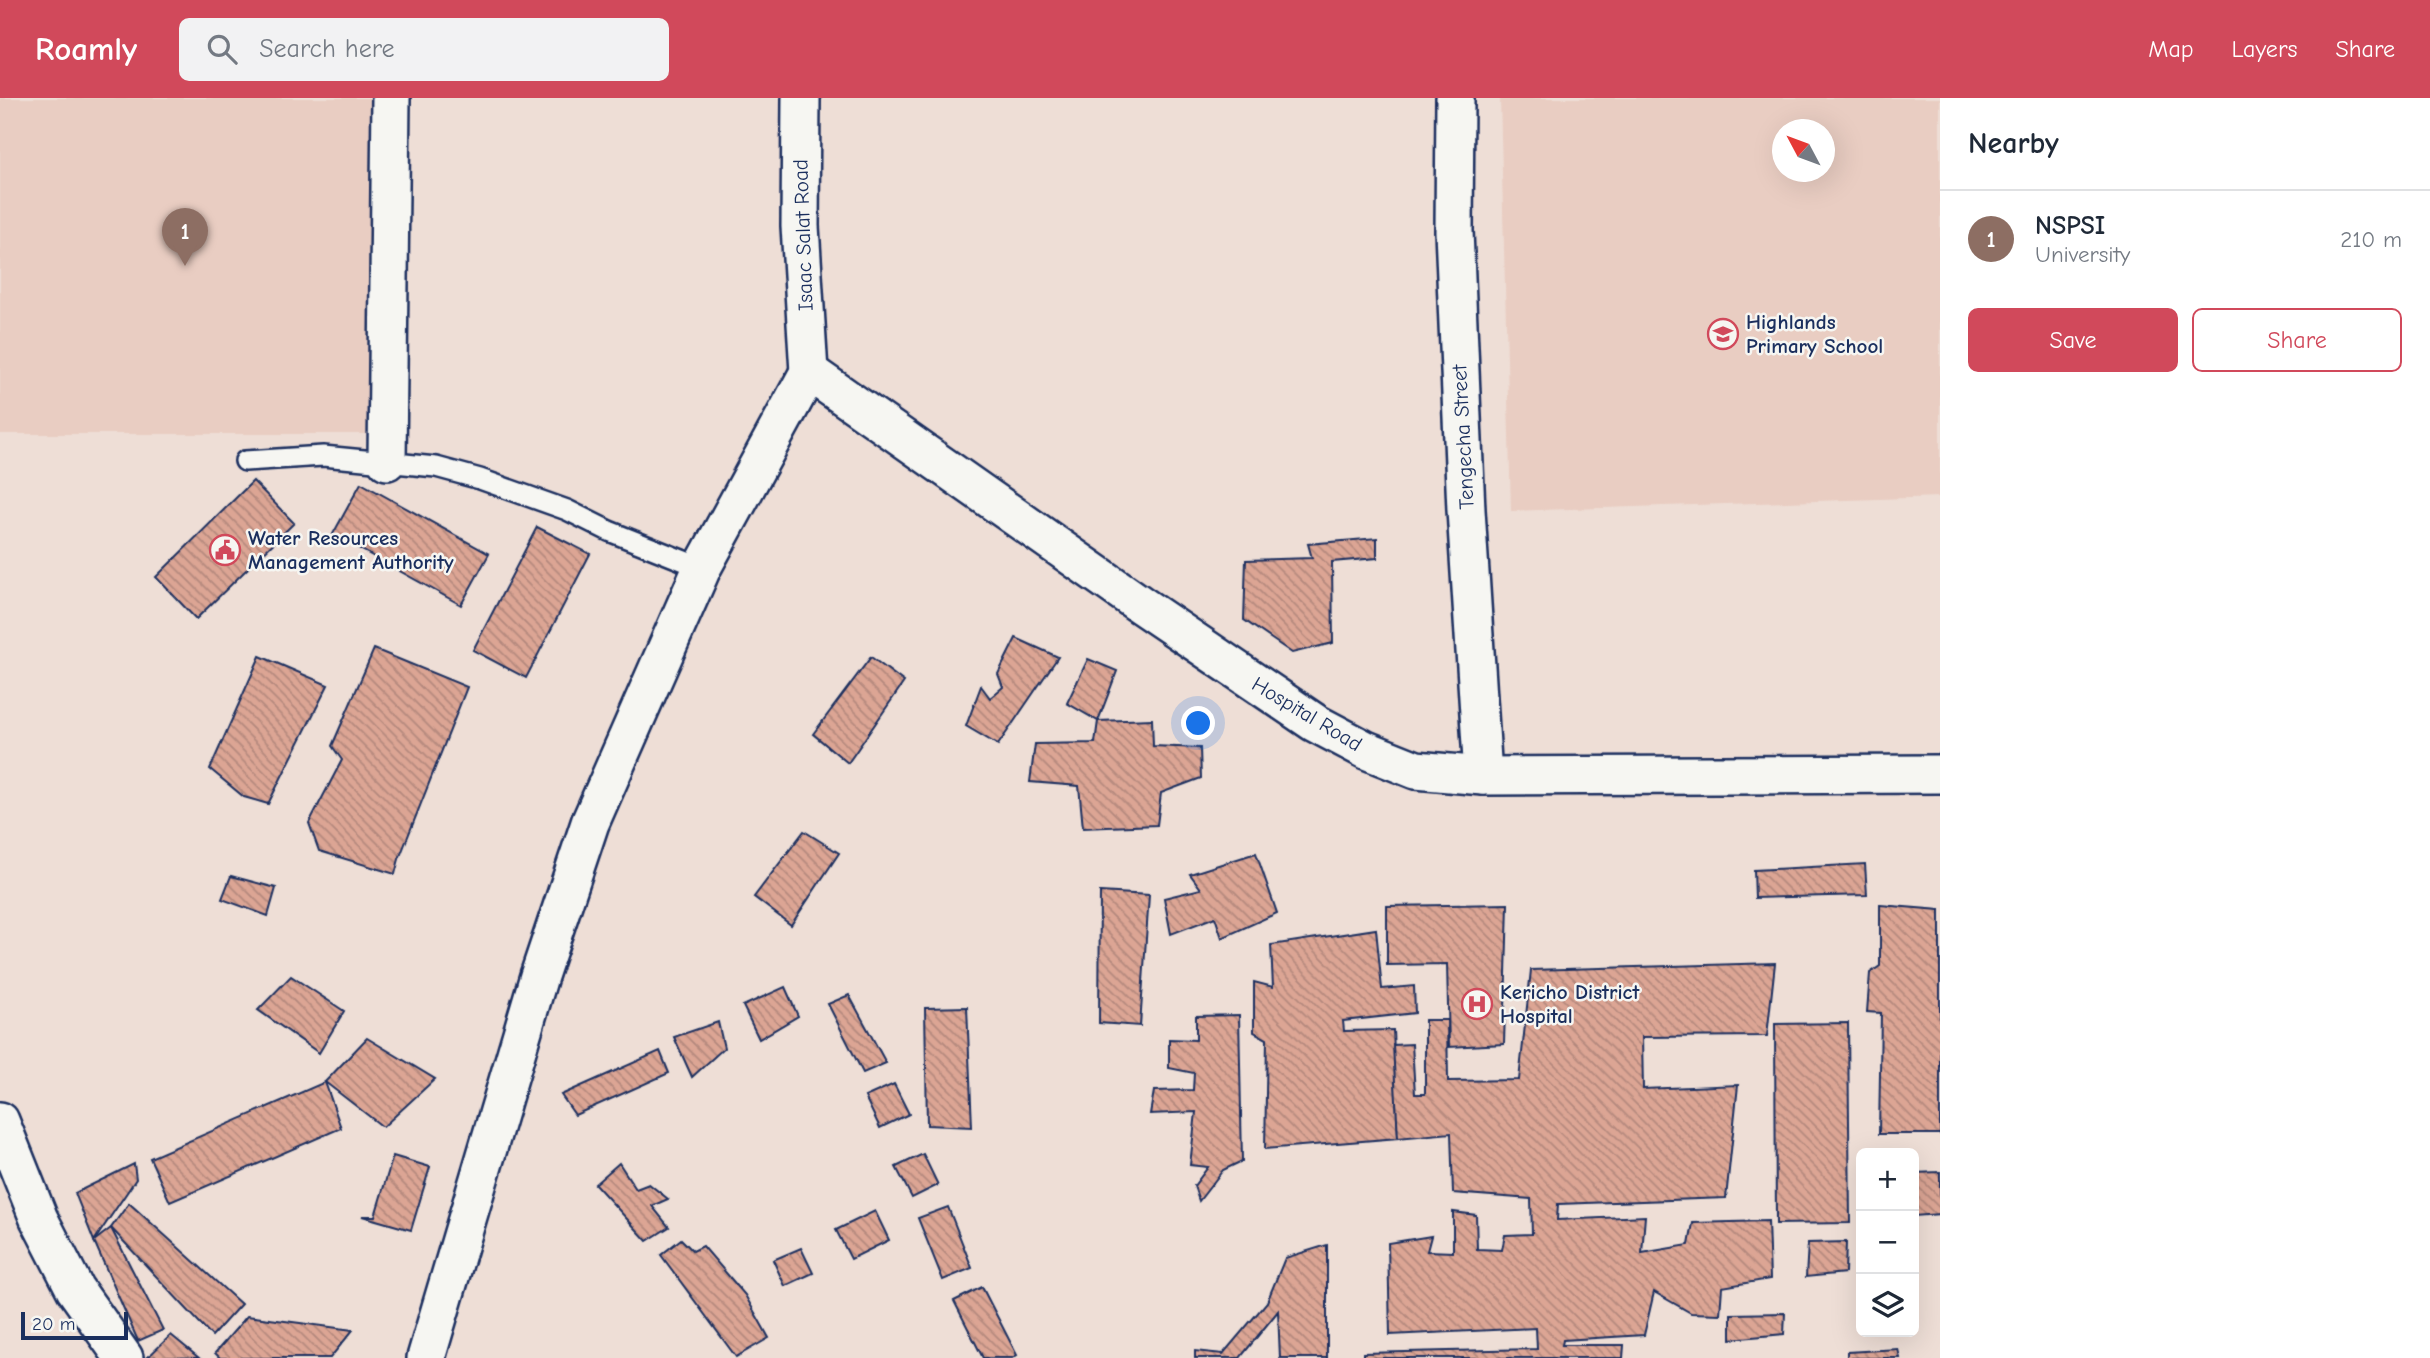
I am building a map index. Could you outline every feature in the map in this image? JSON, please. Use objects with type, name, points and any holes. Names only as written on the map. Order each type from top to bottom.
[{"type":"street","points":[[387,461],[391,98]]},
{"type":"street","name":"Isaac Salat Road","points":[[801,98],[800,226],[808,372]]},
{"type":"street","name":"Tengecha Street","points":[[1455,98],[1454,245],[1466,510],[1483,776]]},
{"type":"street","points":[[426,1358],[539,976],[590,823],[702,568],[808,372]]},
{"type":"street","name":"Hospital Road","points":[[808,372],[1315,723],[1366,750],[1416,770],[1483,776],[1940,774]]},
{"type":"street","points":[[0,1121],[39,1219],[75,1289],[124,1358]]},
{"type":"lane","points":[[245,461],[323,456],[436,467],[480,479],[567,510],[609,531],[702,568]]},
{"type":"shaded area","points":[[0,98],[370,98],[369,434],[0,434]]},
{"type":"shaded area","name":"Highlands Primary School","points":[[1500,98],[1940,98],[1940,497],[1511,511]]},
{"type":"building","name":"Water Resources Management Authority","points":[[253,481],[294,523],[196,619],[156,577]]},
{"type":"building","points":[[361,483],[489,554],[461,605],[333,534]]},
{"type":"building","points":[[537,527],[590,554],[526,678],[473,650]]},
{"type":"building","points":[[1377,538],[1377,558],[1332,562],[1333,643],[1292,653],[1244,620],[1246,560],[1312,558],[1308,544]]},
{"type":"building","points":[[1016,638],[1058,657],[998,745],[966,726],[981,686],[990,698],[1003,687],[998,674]]},
{"type":"building","points":[[374,649],[467,687],[395,874],[319,851],[309,823],[342,760],[332,746]]},
{"type":"building","points":[[260,656],[328,685],[268,804],[244,797],[210,769]]},
{"type":"building","points":[[871,657],[904,682],[848,763],[813,734]]},
{"type":"building","points":[[1088,659],[1117,671],[1098,721],[1067,703]]},
{"type":"building","points":[[1152,719],[1153,746],[1200,748],[1201,778],[1161,793],[1157,825],[1083,828],[1079,786],[1030,782],[1035,744],[1095,743],[1098,721]]},
{"type":"building","points":[[804,831],[839,853],[791,925],[754,897]]},
{"type":"building","points":[[1256,853],[1277,913],[1222,938],[1215,917],[1171,934],[1164,898],[1201,889],[1190,874]]},
{"type":"building","points":[[1865,864],[1867,895],[1755,898],[1754,870]]},
{"type":"building","points":[[231,876],[276,888],[268,916],[222,899]]},
{"type":"building","points":[[1100,892],[1149,895],[1140,1026],[1099,1023]]},
{"type":"building","name":"Kericho District Hospital","points":[[1508,904],[1504,1044],[1449,1047],[1447,964],[1387,965],[1387,906]]},
{"type":"building","points":[[1880,905],[1940,910],[1940,1134],[1879,1134],[1881,1013],[1867,1012],[1870,973],[1880,966]]},
{"type":"building","points":[[1376,929],[1382,989],[1414,986],[1415,1013],[1343,1021],[1344,1031],[1393,1030],[1398,1138],[1265,1149],[1267,1039],[1254,1032],[1254,982],[1273,987],[1271,945]]},
{"type":"building","points":[[1775,963],[1767,1036],[1642,1037],[1643,1089],[1738,1085],[1726,1198],[1558,1204],[1557,1220],[1645,1216],[1642,1253],[1689,1245],[1693,1223],[1768,1221],[1770,1279],[1722,1287],[1720,1314],[1691,1313],[1654,1292],[1644,1335],[1563,1340],[1562,1345],[1624,1345],[1623,1358],[1363,1358],[1363,1353],[1537,1349],[1536,1328],[1390,1335],[1388,1243],[1431,1236],[1427,1251],[1453,1252],[1453,1212],[1476,1215],[1477,1249],[1502,1250],[1505,1235],[1532,1234],[1531,1199],[1453,1193],[1451,1133],[1398,1138],[1393,1045],[1412,1044],[1415,1094],[1425,1094],[1425,1020],[1447,1020],[1448,1081],[1519,1080],[1531,970]]},
{"type":"building","points":[[291,976],[344,1011],[319,1053],[258,1010]]},
{"type":"building","points":[[785,987],[798,1016],[759,1039],[743,1006]]},
{"type":"building","points":[[849,995],[886,1063],[863,1073],[828,1004]]},
{"type":"building","points":[[967,1007],[972,1127],[927,1125],[925,1008]]},
{"type":"building","points":[[1239,1015],[1242,1161],[1223,1170],[1199,1201],[1194,1186],[1208,1167],[1190,1165],[1196,1112],[1150,1114],[1154,1091],[1193,1090],[1194,1073],[1169,1068],[1169,1039],[1196,1040],[1196,1016]]},
{"type":"building","points":[[718,1022],[724,1048],[692,1077],[674,1037]]},
{"type":"building","points":[[1848,1023],[1850,1223],[1776,1224],[1775,1024]]},
{"type":"building","points":[[367,1038],[435,1079],[383,1127],[325,1082]]},
{"type":"building","points":[[660,1051],[669,1073],[575,1115],[561,1095]]},
{"type":"building","points":[[325,1082],[341,1128],[170,1202],[150,1158]]},
{"type":"building","points":[[894,1084],[909,1114],[880,1128],[865,1097]]},
{"type":"building","points":[[923,1154],[938,1185],[912,1198],[896,1167]]},
{"type":"building","points":[[393,1156],[430,1167],[411,1230],[362,1216],[375,1216]]},
{"type":"building","points":[[619,1163],[636,1189],[649,1184],[668,1199],[652,1206],[669,1227],[647,1241],[595,1184]]},
{"type":"building","points":[[134,1164],[136,1179],[94,1241],[75,1193]]},
{"type":"building","points":[[1940,1172],[1940,1214],[1919,1216],[1919,1173]]},
{"type":"building","points":[[129,1203],[241,1304],[212,1336],[111,1228]]},
{"type":"building","points":[[948,1207],[972,1268],[943,1280],[918,1218]]},
{"type":"building","points":[[875,1211],[889,1240],[851,1259],[836,1230]]},
{"type":"building","points":[[111,1228],[163,1330],[138,1341],[94,1241]]},
{"type":"building","points":[[681,1239],[693,1251],[703,1246],[745,1295],[769,1338],[736,1357],[661,1255]]},
{"type":"building","points":[[1846,1242],[1845,1273],[1806,1277],[1808,1243]]},
{"type":"building","points":[[1327,1245],[1327,1358],[1280,1358],[1278,1311],[1240,1358],[1195,1358],[1195,1351],[1223,1354],[1267,1302],[1285,1258]]},
{"type":"building","points":[[801,1248],[813,1273],[785,1286],[773,1260]]},
{"type":"building","points":[[982,1287],[1017,1355],[1012,1358],[983,1358],[954,1301]]},
{"type":"building","points":[[1785,1313],[1784,1334],[1731,1339],[1731,1314]]},
{"type":"building","points":[[247,1316],[353,1330],[330,1358],[220,1358],[215,1353]]},
{"type":"building","points":[[171,1335],[199,1358],[148,1357]]},
{"type":"building","points":[[1898,1349],[1900,1358],[1847,1358],[1847,1352]]},
{"type":"place","name":"NSPSI","points":[[185,266]]},
{"type":"place","name":"Highlands Primary School","points":[[1723,334]]},
{"type":"place","name":"Water Resources Management Authority","points":[[225,550]]},
{"type":"place","name":"Kericho District Hospital","points":[[1477,1004]]}]
